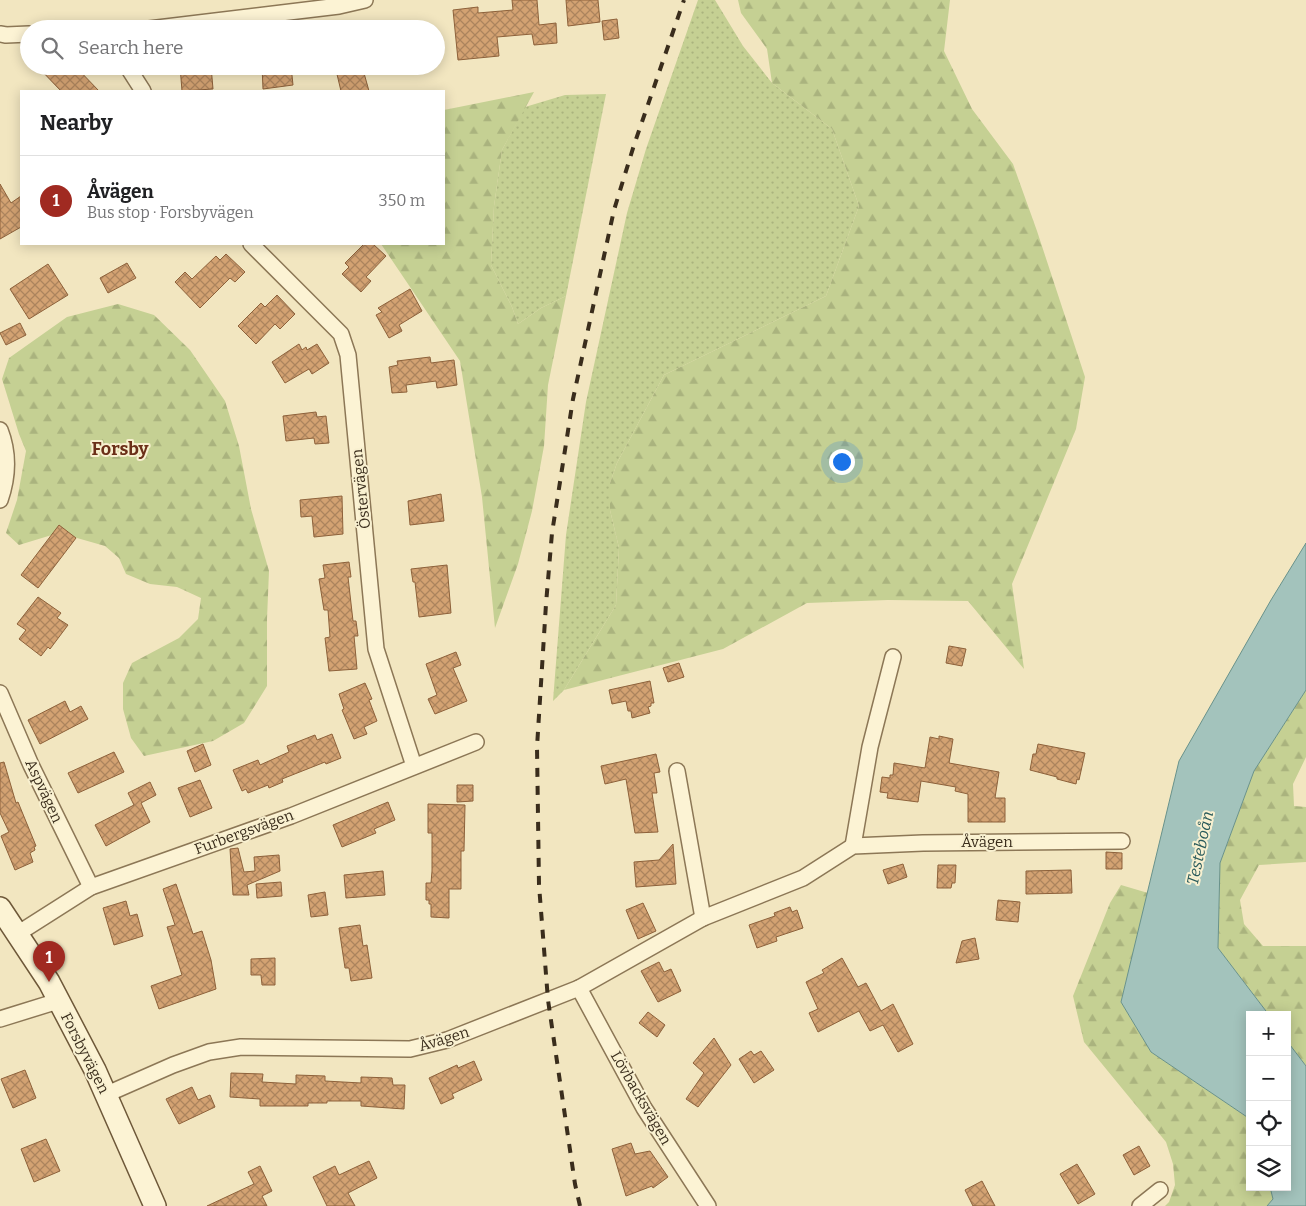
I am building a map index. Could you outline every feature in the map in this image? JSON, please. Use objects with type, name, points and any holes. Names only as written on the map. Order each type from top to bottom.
[{"type":"street","points":[[215,20],[365,0]]},
{"type":"street","points":[[0,34],[20,34]]},
{"type":"street","points":[[133,75],[142,90]]},
{"type":"street","name":"Östervägen","points":[[252,245],[342,334],[348,355],[376,649],[414,766]]},
{"type":"street","points":[[0,430],[6,451],[6,470],[5,485],[0,500]]},
{"type":"street","points":[[853,846],[870,747],[893,657]]},
{"type":"street","name":"Aspvägen","points":[[0,694],[35,774],[91,887]]},
{"type":"street","name":"Furbergsvägen","points":[[16,932],[25,929],[91,887],[292,816],[476,742]]},
{"type":"street","points":[[677,771],[703,918]]},
{"type":"street","name":"Åvägen","points":[[107,1094],[173,1065],[209,1052],[242,1047],[410,1048],[447,1040],[579,988],[703,918],[803,878],[853,846],[923,843],[1122,842]]},
{"type":"street","name":"Forsbyvägen","points":[[0,908],[58,1000],[107,1094],[156,1206]]},
{"type":"street","name":"Lövbacksvägen","points":[[579,988],[644,1108],[708,1206]]},
{"type":"street","points":[[0,1020],[58,1000]]},
{"type":"street","points":[[1140,1206],[1160,1190]]},
{"type":"green space","points":[[698,0],[715,0],[743,46],[772,83],[832,129],[859,206],[826,296],[664,375],[617,463],[610,483],[610,510],[619,548],[616,605],[564,690],[553,701],[566,535],[586,402],[627,213],[646,149]]},
{"type":"green space","points":[[738,0],[950,0],[944,51],[972,109],[1013,164],[1085,377],[1076,429],[1012,584],[1024,669],[968,601],[888,600],[807,603],[723,649],[564,690],[616,605],[619,548],[610,510],[610,483],[617,463],[664,375],[826,296],[859,206],[832,129],[772,83],[767,49],[741,13]]},
{"type":"green space","points":[[534,92],[502,150],[494,206],[491,265],[512,307],[518,324],[541,308],[566,296],[548,385],[544,446],[532,511],[518,564],[495,628],[482,497],[460,361],[382,245],[445,245],[445,110]]},
{"type":"green space","points":[[606,94],[566,296],[541,308],[518,324],[512,307],[491,265],[494,206],[502,150],[525,107],[565,95]]},
{"type":"green space","points":[[118,304],[154,315],[190,350],[225,401],[239,446],[251,509],[269,571],[267,686],[244,723],[213,741],[144,756],[131,738],[123,709],[123,683],[132,663],[179,638],[198,619],[201,598],[177,587],[150,584],[126,574],[119,558],[105,546],[55,534],[19,545],[6,533],[17,500],[26,451],[2,379],[9,358],[67,317]]},
{"type":"green space","points":[[1306,690],[1306,757],[1293,784],[1294,806],[1306,807],[1306,862],[1259,865],[1240,900],[1244,924],[1263,946],[1306,946],[1306,1066],[1291,1046],[1291,1011],[1266,1011],[1218,948],[1220,863],[1254,771]]},
{"type":"green space","points":[[1121,885],[1148,893],[1121,1002],[1151,1052],[1246,1116],[1246,1191],[1271,1191],[1273,1199],[1267,1206],[1165,1206],[1169,1202],[1175,1185],[1173,1164],[1166,1142],[1084,1042],[1073,996],[1110,903]]},
{"type":"water","name":"Testeboån","points":[[1306,543],[1306,690],[1254,771],[1220,863],[1218,948],[1266,1011],[1246,1011],[1246,1116],[1151,1052],[1121,1002],[1179,761],[1271,600]]},
{"type":"water","points":[[1291,1046],[1306,1066],[1306,1206],[1267,1206],[1273,1199],[1271,1191],[1291,1191]]},
{"type":"building","points":[[512,0],[537,0],[539,25],[556,23],[557,43],[534,45],[532,34],[497,37],[499,56],[458,60],[453,10],[478,7],[478,13],[513,10]]},
{"type":"building","points":[[566,0],[598,0],[600,22],[568,26]]},
{"type":"building","points":[[617,19],[619,38],[604,40],[602,21]]},
{"type":"building","points":[[46,75],[84,75],[98,90],[60,90]]},
{"type":"building","points":[[181,75],[212,75],[213,89],[182,90]]},
{"type":"building","points":[[262,75],[292,75],[293,85],[263,89]]},
{"type":"building","points":[[337,75],[365,75],[369,90],[341,90]]},
{"type":"building","points":[[0,184],[11,203],[20,197],[20,228],[0,239]]},
{"type":"building","points":[[363,245],[374,245],[386,256],[366,277],[371,281],[361,292],[342,274],[349,267],[345,263]]},
{"type":"building","points":[[226,254],[245,272],[235,282],[230,278],[200,308],[175,282],[185,272],[192,279],[216,256],[220,260]]},
{"type":"building","points":[[127,263],[136,278],[108,293],[100,278]]},
{"type":"building","points":[[48,264],[68,295],[29,319],[10,289]]},
{"type":"building","points":[[410,289],[422,311],[399,325],[402,331],[389,338],[376,315],[382,312],[378,308]]},
{"type":"building","points":[[277,295],[295,314],[280,329],[275,324],[256,344],[238,326],[261,303],[265,307]]},
{"type":"building","points":[[20,323],[26,335],[6,345],[0,333]]},
{"type":"building","points":[[299,344],[302,350],[306,347],[307,350],[317,344],[329,363],[312,374],[309,369],[285,383],[272,362]]},
{"type":"building","points":[[430,357],[431,363],[454,360],[457,385],[437,388],[436,381],[406,385],[407,392],[392,393],[389,367],[398,365],[397,361]]},
{"type":"building","points":[[316,412],[317,417],[326,416],[329,443],[315,444],[314,438],[286,441],[283,416]]},
{"type":"building","points":[[441,494],[444,521],[410,525],[408,501]]},
{"type":"building","points":[[342,496],[343,534],[314,537],[312,516],[301,517],[300,500]]},
{"type":"building","points":[[59,525],[76,538],[38,588],[21,575]]},
{"type":"building","points":[[349,562],[351,577],[348,577],[353,621],[356,621],[358,636],[354,636],[357,669],[329,671],[325,638],[330,637],[328,610],[324,610],[319,579],[325,578],[323,565]]},
{"type":"building","points":[[447,565],[451,613],[419,617],[415,582],[413,582],[411,569]]},
{"type":"building","points":[[38,597],[61,613],[57,618],[68,625],[50,649],[48,647],[41,656],[19,639],[26,630],[17,624]]},
{"type":"building","points":[[949,646],[966,649],[962,666],[946,663]]},
{"type":"building","points":[[456,652],[461,665],[453,668],[467,701],[435,714],[428,699],[437,695],[426,664]]},
{"type":"building","points":[[679,663],[684,677],[668,682],[663,668]]},
{"type":"building","points":[[650,681],[654,703],[651,703],[651,706],[648,707],[650,713],[632,718],[626,701],[612,704],[609,690]]},
{"type":"building","points":[[365,683],[372,699],[369,700],[377,721],[364,727],[367,734],[354,739],[342,710],[344,709],[339,694]]},
{"type":"building","points":[[65,701],[70,712],[81,706],[88,719],[40,744],[28,720]]},
{"type":"building","points":[[332,734],[341,758],[326,764],[325,762],[282,779],[283,782],[269,788],[268,785],[248,793],[246,789],[242,791],[233,770],[258,760],[260,765],[289,752],[287,746],[315,735],[317,740]]},
{"type":"building","points":[[939,736],[953,739],[949,763],[999,772],[995,798],[1005,798],[1005,822],[968,822],[968,794],[955,791],[956,787],[921,781],[918,802],[887,798],[888,793],[880,792],[882,777],[890,778],[890,775],[893,775],[894,763],[925,768],[930,737],[939,739]]},
{"type":"building","points":[[203,744],[211,765],[195,772],[187,751]]},
{"type":"building","points":[[1038,744],[1085,753],[1079,780],[1077,779],[1076,784],[1030,770],[1033,754],[1036,754]]},
{"type":"building","points":[[114,752],[124,772],[78,793],[68,773]]},
{"type":"building","points":[[656,754],[660,772],[654,773],[657,793],[652,793],[658,832],[635,833],[626,779],[605,784],[601,766]]},
{"type":"building","points":[[4,762],[16,803],[18,802],[36,846],[34,847],[35,850],[30,853],[33,862],[15,870],[1,836],[9,832],[0,813],[0,763]]},
{"type":"building","points":[[200,780],[212,808],[190,817],[178,788]]},
{"type":"building","points":[[150,782],[156,795],[141,803],[150,822],[106,846],[95,825],[134,805],[128,793]]},
{"type":"building","points":[[457,785],[473,785],[473,801],[457,802]]},
{"type":"building","points":[[388,802],[395,820],[374,829],[376,833],[342,847],[333,825]]},
{"type":"building","points":[[428,804],[465,805],[464,851],[461,851],[461,889],[449,889],[449,918],[431,917],[431,904],[429,904],[429,900],[426,900],[426,883],[431,883],[432,871],[432,833],[428,833]]},
{"type":"building","points":[[673,844],[676,884],[636,887],[634,862],[659,860]]},
{"type":"building","points":[[238,848],[244,872],[255,871],[254,857],[279,855],[280,871],[247,885],[249,895],[233,895],[230,849]]},
{"type":"building","points":[[1106,852],[1122,853],[1122,869],[1106,869]]},
{"type":"building","points":[[903,864],[907,877],[888,884],[883,870]]},
{"type":"building","points":[[938,865],[956,865],[955,883],[952,883],[951,888],[937,888]]},
{"type":"building","points":[[1071,870],[1072,893],[1026,894],[1026,871]]},
{"type":"building","points":[[383,871],[385,895],[346,898],[344,875]]},
{"type":"building","points":[[281,882],[282,896],[257,898],[256,884]]},
{"type":"building","points":[[176,884],[193,934],[202,931],[211,960],[216,989],[159,1009],[151,986],[182,975],[167,927],[175,925],[163,889]]},
{"type":"building","points":[[325,892],[328,915],[311,917],[308,895]]},
{"type":"building","points":[[998,900],[1020,902],[1018,922],[996,920]]},
{"type":"building","points":[[126,901],[130,916],[137,914],[143,936],[114,945],[103,908]]},
{"type":"building","points":[[643,903],[656,931],[638,939],[626,910]]},
{"type":"building","points":[[790,907],[792,912],[797,910],[803,928],[776,937],[777,941],[757,948],[749,925],[775,916],[774,913]]},
{"type":"building","points":[[360,925],[363,946],[367,945],[372,978],[351,981],[349,968],[345,968],[339,928]]},
{"type":"building","points":[[975,938],[979,959],[956,963],[962,941]]},
{"type":"building","points":[[275,958],[275,985],[262,985],[261,975],[251,975],[251,959]]},
{"type":"building","points":[[842,958],[858,987],[866,983],[881,1011],[893,1004],[913,1044],[898,1052],[883,1025],[870,1031],[859,1011],[818,1032],[809,1013],[818,1009],[806,982],[824,973],[822,970]]},
{"type":"building","points":[[659,962],[664,972],[671,969],[681,991],[658,1002],[641,971]]},
{"type":"building","points":[[648,1012],[665,1025],[657,1037],[639,1023]]},
{"type":"building","points":[[714,1038],[731,1065],[698,1107],[686,1099],[704,1073],[693,1063]]},
{"type":"building","points":[[751,1051],[754,1055],[761,1051],[774,1070],[754,1083],[739,1059]]},
{"type":"building","points":[[474,1061],[482,1080],[452,1094],[454,1098],[441,1104],[429,1078],[457,1065],[458,1068]]},
{"type":"building","points":[[25,1070],[36,1098],[13,1108],[1,1079]]},
{"type":"building","points":[[231,1073],[263,1074],[262,1082],[296,1084],[296,1075],[325,1076],[325,1081],[361,1083],[361,1077],[392,1078],[393,1085],[405,1085],[404,1109],[361,1106],[361,1101],[327,1101],[327,1103],[308,1103],[308,1106],[260,1106],[260,1099],[230,1097]]},
{"type":"building","points":[[192,1087],[198,1100],[210,1095],[215,1107],[179,1124],[166,1099]]},
{"type":"building","points":[[46,1139],[60,1171],[34,1182],[21,1149]]},
{"type":"building","points":[[631,1143],[635,1154],[650,1151],[668,1177],[653,1188],[652,1186],[626,1196],[612,1149]]},
{"type":"building","points":[[1139,1146],[1150,1166],[1134,1175],[1123,1155]]},
{"type":"building","points":[[369,1161],[377,1178],[348,1193],[355,1206],[327,1206],[313,1177],[335,1166],[339,1175]]},
{"type":"building","points":[[1077,1164],[1095,1194],[1078,1204],[1060,1174]]},
{"type":"building","points":[[260,1166],[272,1191],[262,1196],[267,1206],[207,1206],[254,1184],[248,1172]]},
{"type":"building","points":[[982,1181],[995,1206],[973,1206],[965,1190]]},
{"type":"railway","points":[[580,1206],[575,1184],[548,1000],[539,885],[537,747],[552,533],[573,399],[614,210],[634,145],[684,0]]},
{"type":"place","name":"Åvägen","points":[[49,982]]},
{"type":"district","name":"Forsby","points":[[120,449]]}]
